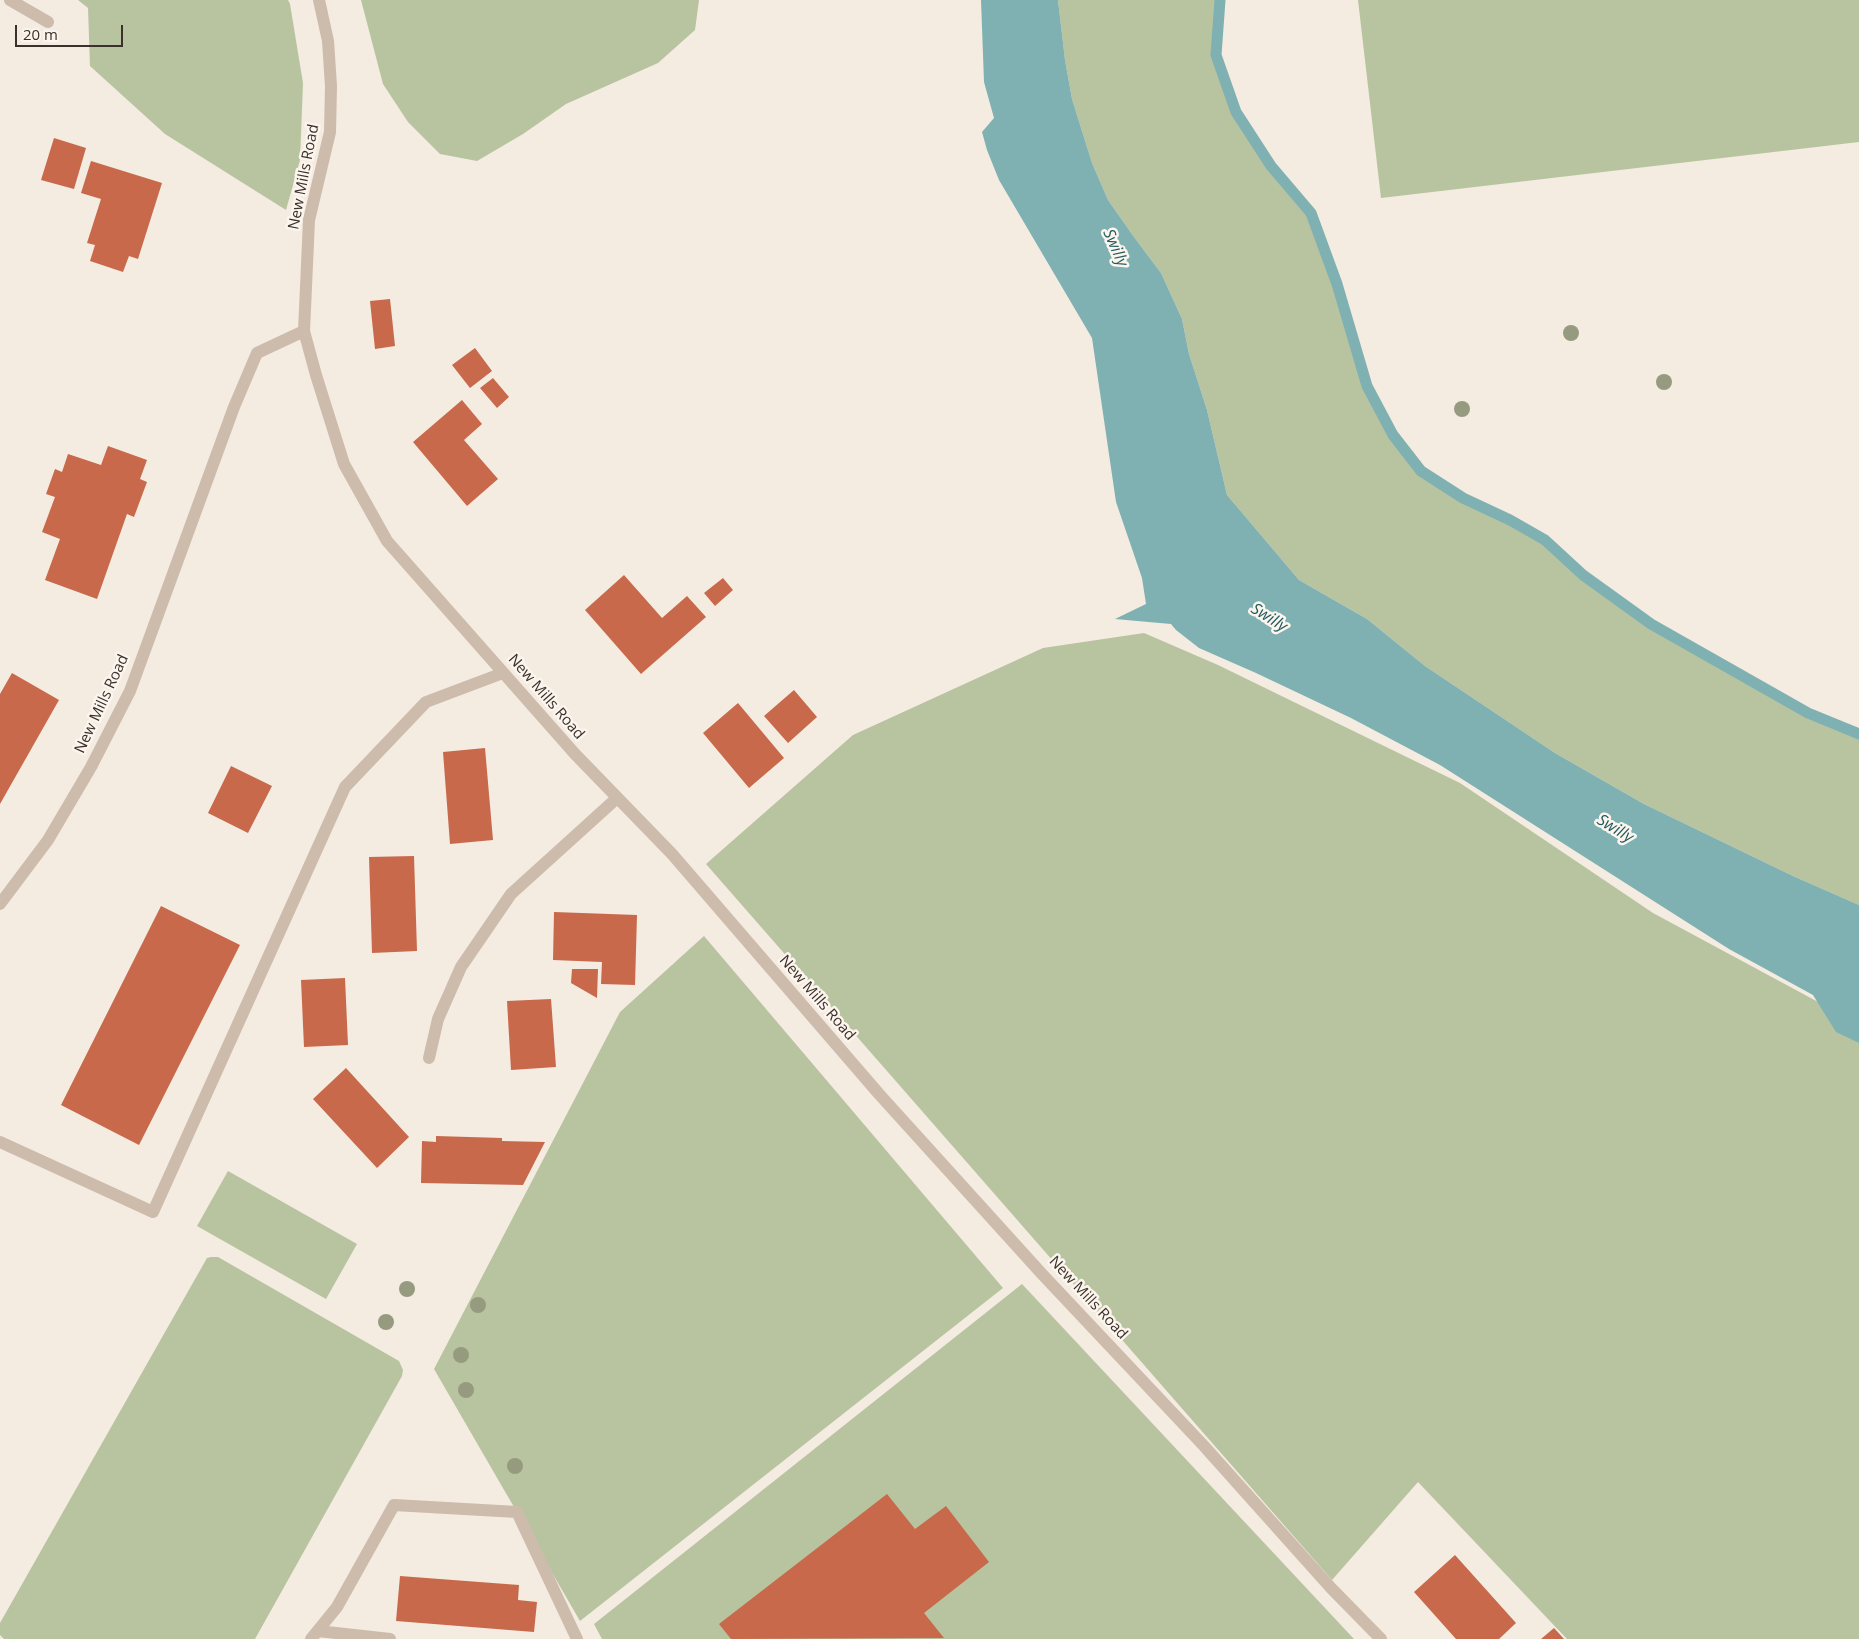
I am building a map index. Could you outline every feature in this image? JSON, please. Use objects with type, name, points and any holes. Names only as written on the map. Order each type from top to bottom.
[{"type":"street","points":[[10,0],[48,22]]},
{"type":"street","name":"New Mills Road","points":[[319,0],[328,41],[331,86],[330,132],[309,220],[304,331],[344,464],[387,541],[574,754],[672,854],[892,1109],[1042,1274],[1204,1446],[1332,1588],[1381,1639]]},
{"type":"street","name":"New Mills Road","points":[[0,904],[48,840],[91,767],[130,691],[234,407],[257,353],[304,331]]},
{"type":"street","points":[[0,1142],[153,1212],[345,787],[426,702],[503,672]]},
{"type":"street","points":[[429,1058],[438,1019],[461,967],[511,894],[617,798]]},
{"type":"street","points":[[314,1635],[337,1607],[394,1505],[517,1512],[577,1639]]},
{"type":"street","points":[[314,1635],[390,1639]]},
{"type":"green space","points":[[78,0],[288,0],[303,83],[300,160],[286,210],[165,134],[90,66],[88,8]]},
{"type":"green space","points":[[361,0],[699,0],[695,30],[658,63],[566,104],[523,134],[477,161],[440,154],[408,122],[383,84]]},
{"type":"green space","points":[[1058,0],[1220,0],[1216,55],[1236,112],[1271,166],[1311,213],[1337,284],[1367,386],[1393,435],[1421,471],[1463,498],[1510,520],[1545,540],[1583,575],[1651,624],[1808,713],[1859,734],[1859,905],[1793,876],[1644,804],[1555,753],[1425,666],[1367,619],[1299,580],[1227,495],[1207,410],[1189,354],[1182,319],[1161,273],[1108,200],[1092,163],[1072,99]]},
{"type":"green space","points":[[1358,0],[1859,0],[1859,142],[1381,198]]},
{"type":"green space","points":[[1144,633],[1218,665],[1460,783],[1653,913],[1859,1024],[1859,1639],[1567,1639],[1418,1482],[1332,1580],[706,864],[853,735],[1043,648]]},
{"type":"green space","points":[[704,936],[1003,1288],[580,1621],[434,1369],[620,1012]]},
{"type":"green space","points":[[228,1171],[357,1244],[326,1299],[197,1226]]},
{"type":"green space","points":[[218,1257],[399,1361],[403,1370],[402,1376],[255,1639],[4,1639],[0,1635],[0,1623],[207,1258]]},
{"type":"green space","points":[[1022,1284],[1354,1639],[602,1639],[594,1624]]},
{"type":"water","name":"Swilly","points":[[981,0],[1058,0],[1072,99],[1092,163],[1108,200],[1161,273],[1182,319],[1189,354],[1207,410],[1227,495],[1299,580],[1367,619],[1425,666],[1555,753],[1644,804],[1793,876],[1859,905],[1859,1043],[1836,1032],[1813,995],[1729,949],[1440,765],[1351,718],[1199,648],[1171,624],[1115,619],[1146,604],[1142,578],[1116,502],[1092,338],[999,180],[987,150],[982,132],[994,118],[984,82]]},
{"type":"building","points":[[54,138],[86,148],[74,189],[41,180]]},
{"type":"building","points":[[91,161],[162,183],[138,259],[129,256],[123,272],[90,261],[95,245],[87,243],[101,199],[81,193]]},
{"type":"building","points":[[390,299],[395,346],[375,349],[370,301]]},
{"type":"building","points":[[475,348],[492,371],[470,388],[452,365]]},
{"type":"building","points":[[493,378],[509,397],[497,408],[480,388]]},
{"type":"building","points":[[462,400],[482,424],[464,440],[498,479],[467,506],[413,442]]},
{"type":"building","points":[[108,446],[147,460],[140,479],[147,482],[134,517],[127,514],[97,599],[45,580],[60,539],[42,532],[55,497],[46,494],[55,469],[62,472],[68,454],[101,465]]},
{"type":"building","points":[[624,575],[662,618],[687,596],[706,617],[641,674],[585,610]]},
{"type":"building","points":[[723,578],[733,590],[715,606],[704,593]]},
{"type":"building","points":[[12,673],[59,700],[0,804],[0,694]]},
{"type":"building","points":[[794,690],[817,717],[788,743],[764,716]]},
{"type":"building","points":[[738,703],[784,758],[749,788],[703,733]]},
{"type":"building","points":[[485,748],[493,840],[450,844],[443,752]]},
{"type":"building","points":[[231,766],[272,786],[248,833],[208,813]]},
{"type":"building","points":[[414,856],[417,951],[372,953],[369,857]]},
{"type":"building","points":[[161,906],[240,945],[139,1145],[61,1105]]},
{"type":"building","points":[[554,912],[637,915],[635,985],[601,984],[602,962],[553,960]]},
{"type":"building","points":[[572,969],[598,969],[597,998],[571,983]]},
{"type":"building","points":[[345,978],[348,1045],[304,1047],[301,980]]},
{"type":"building","points":[[551,999],[556,1067],[511,1070],[507,1001]]},
{"type":"building","points":[[346,1068],[409,1137],[377,1168],[313,1099]]},
{"type":"building","points":[[436,1136],[502,1138],[502,1141],[545,1142],[523,1185],[421,1183],[422,1141],[436,1142]]},
{"type":"building","points":[[887,1494],[915,1529],[946,1506],[989,1562],[924,1613],[944,1638],[731,1639],[719,1624]]},
{"type":"building","points":[[1455,1555],[1516,1623],[1499,1639],[1456,1639],[1414,1592]]},
{"type":"building","points":[[400,1576],[519,1585],[518,1600],[537,1602],[534,1632],[396,1621]]},
{"type":"building","points":[[1554,1628],[1564,1639],[1541,1639]]},
{"type":"waterway","points":[[1220,0],[1216,55],[1236,112],[1271,166],[1311,213],[1337,284],[1367,386],[1393,435],[1421,471],[1463,498],[1510,520],[1545,540],[1583,575],[1651,624],[1808,713],[1859,734]]}]
